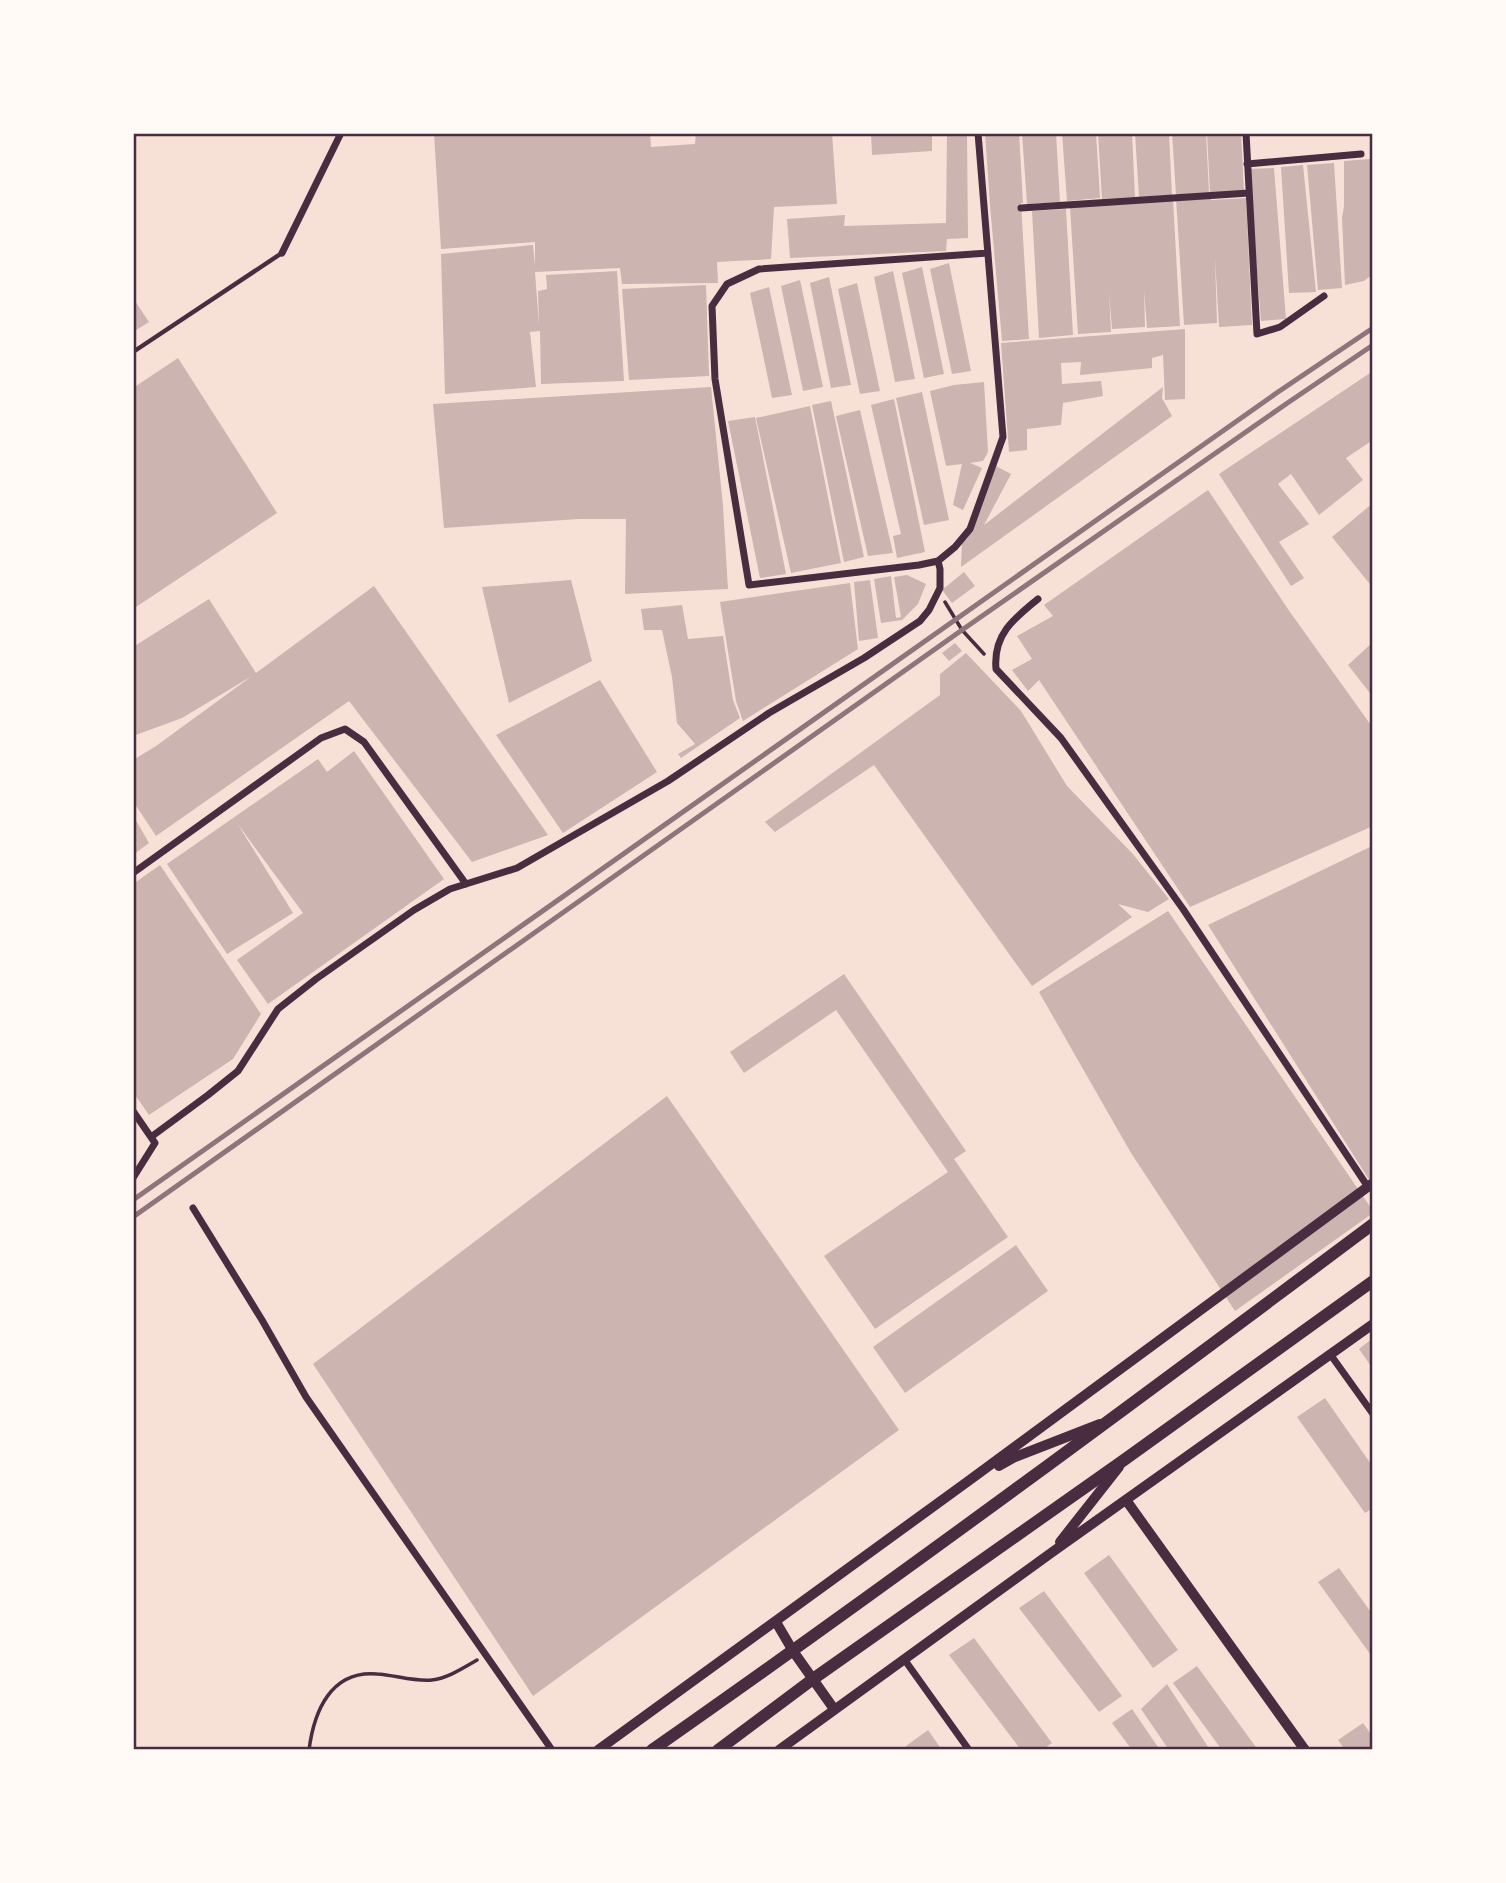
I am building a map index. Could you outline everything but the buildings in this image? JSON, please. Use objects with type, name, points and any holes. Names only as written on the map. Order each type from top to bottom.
[{"type":"main road","points":[[652,1750],[1112,1419],[1373,1224]]},
{"type":"main road","points":[[718,1750],[813,1679],[1373,1281]]},
{"type":"street","points":[[282,253],[341,133]]},
{"type":"street","points":[[978,133],[988,253],[1003,437],[970,529],[955,547],[938,561],[749,584],[715,379],[712,306],[727,284],[759,269],[988,253]]},
{"type":"street","points":[[1246,133],[1257,334],[1280,327],[1324,296]]},
{"type":"street","points":[[1247,164],[1361,154]]},
{"type":"street","points":[[1021,208],[1249,193]]},
{"type":"street","points":[[133,1178],[153,1140],[238,1071],[278,1009],[316,979],[414,910],[450,889],[517,868],[668,781],[769,713],[919,621],[929,610],[940,588],[938,561]]},
{"type":"street","points":[[598,1750],[1371,1185],[1183,909],[1061,738],[996,669],[995,654],[1000,639],[1016,617],[1038,599]]},
{"type":"street","points":[[133,873],[321,738],[345,729],[364,742],[466,884]]},
{"type":"street","points":[[133,1111],[153,1140]]},
{"type":"street","points":[[192,1208],[306,1397],[552,1750]]},
{"type":"street","points":[[779,1750],[1373,1324]]},
{"type":"street","points":[[1330,1354],[1373,1415]]},
{"type":"street","points":[[967,1482],[1015,1457],[1112,1419]]},
{"type":"street","points":[[1051,1553],[1124,1460]]},
{"type":"street","points":[[1126,1500],[1305,1750]]},
{"type":"street","points":[[775,1622],[834,1709]]},
{"type":"street","points":[[904,1659],[969,1750]]},
{"type":"lane","points":[[133,352],[282,253]]},
{"type":"path","points":[[940,588],[942,598],[962,630],[996,669]]},
{"type":"path","points":[[309,1750],[323,1700],[338,1685],[357,1674],[432,1680],[456,1672],[485,1655]]},
{"type":"railway","points":[[133,1200],[1278,392],[1373,328]]},
{"type":"railway","points":[[133,1217],[962,630],[1373,345]]}]
